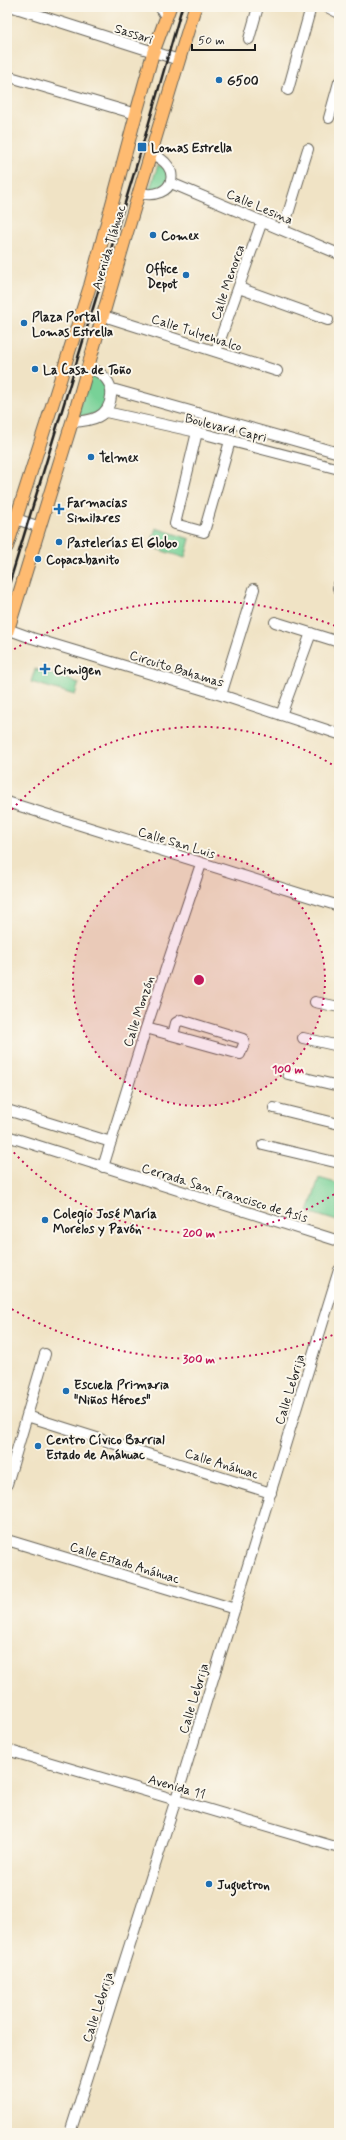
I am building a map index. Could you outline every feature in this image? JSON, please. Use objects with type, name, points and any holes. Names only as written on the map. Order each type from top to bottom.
[{"type":"main road","name":"Avenida Tláhuac","points":[[7,630],[72,422],[195,7]]},
{"type":"main road","name":"Avenida Tláhuac","points":[[7,547],[11,517],[88,292],[165,10]]},
{"type":"street","name":"Sassari","points":[[13,7],[179,60]]},
{"type":"street","points":[[249,39],[258,7]]},
{"type":"street","points":[[288,90],[311,7]]},
{"type":"street","points":[[327,7],[339,13]]},
{"type":"street","points":[[7,76],[136,114]]},
{"type":"street","points":[[329,118],[339,82]]},
{"type":"street","points":[[283,230],[308,150]]},
{"type":"street","points":[[139,193],[153,195],[160,194],[171,183],[172,175],[169,166],[164,161],[151,154]]},
{"type":"street","name":"Calle Lesina","points":[[171,183],[262,222],[338,250]]},
{"type":"street","name":"Calle Menorca","points":[[216,351],[262,222]]},
{"type":"street","points":[[239,288],[328,320]]},
{"type":"street","name":"Calle Tulyehualco","points":[[110,318],[277,371]]},
{"type":"street","points":[[72,422],[88,420],[106,412],[111,401],[112,389],[105,378],[88,366]]},
{"type":"street","name":"Boulevard Capri","points":[[112,389],[339,453]]},
{"type":"street","name":"Boulevard Capri","points":[[106,412],[197,432],[339,469]]},
{"type":"street","points":[[197,432],[175,524],[204,532],[230,441]]},
{"type":"street","points":[[11,517],[40,527]]},
{"type":"street","points":[[221,695],[254,589]]},
{"type":"street","points":[[275,622],[339,642]]},
{"type":"street","name":"Circuito Bahamas","points":[[7,630],[221,695],[339,734]]},
{"type":"street","points":[[281,715],[311,633]]},
{"type":"street","name":"Calle San Luis","points":[[7,802],[339,906]]},
{"type":"street","name":"Calle Monzón","points":[[103,1167],[146,1028],[201,864]]},
{"type":"street","points":[[315,1002],[339,1007]]},
{"type":"street","points":[[146,1028],[240,1054],[244,1044],[243,1039],[181,1020],[176,1023],[174,1035]]},
{"type":"street","points":[[303,1038],[339,1046]]},
{"type":"street","points":[[288,1074],[339,1086]]},
{"type":"street","points":[[274,1108],[339,1124]]},
{"type":"street","points":[[7,1110],[111,1142]]},
{"type":"street","name":"Cerrada San Francisco de Asís","points":[[7,1136],[339,1241]]},
{"type":"street","points":[[264,1145],[339,1163]]},
{"type":"street","name":"Calle Lebrija","points":[[70,2133],[176,1799],[339,1270]]},
{"type":"street","points":[[7,1484],[45,1354]]},
{"type":"street","name":"Calle Anáhuac","points":[[27,1416],[271,1493]]},
{"type":"street","name":"Calle Estado Anáhuac","points":[[7,1540],[234,1609]]},
{"type":"street","name":"Avenida 11","points":[[7,1750],[339,1848]]},
{"type":"green space","points":[[158,165],[167,169],[174,189],[166,194],[148,194]]},
{"type":"green space","points":[[90,372],[104,382],[110,401],[98,413],[76,418]]},
{"type":"green space","points":[[156,528],[190,539],[185,558],[150,547]]},
{"type":"green space","points":[[35,669],[79,683],[75,695],[31,682]]},
{"type":"green space","points":[[319,1178],[339,1184],[337,1221],[308,1212]]},
{"type":"railway","points":[[7,591],[142,147],[182,7]]},
{"type":"place","name":"G500","points":[[219,80]]},
{"type":"place","name":"Lomas Estrella","points":[[142,147]]},
{"type":"place","name":"Comex","points":[[153,235]]},
{"type":"place","name":"Office Depot","points":[[186,275]]},
{"type":"place","name":"Plaza Portal Lomas Estrella","points":[[24,323]]},
{"type":"place","name":"La Casa de Toño","points":[[35,369]]},
{"type":"place","name":"Telmex","points":[[91,457]]},
{"type":"place","name":"Farmacias Similares","points":[[59,509]]},
{"type":"place","name":"Pastelerías El Globo","points":[[59,542]]},
{"type":"place","name":"Copacabanito","points":[[38,559]]},
{"type":"place","name":"Cimigen","points":[[45,669]]},
{"type":"place","name":"Colegio José María Morelos y Pavón","points":[[45,1220]]},
{"type":"place","name":"Escuela Primaria \"Niños Héroes\"","points":[[66,1391]]},
{"type":"place","name":"Centro Cívico Barrial Estado de Anáhuac","points":[[38,1446]]},
{"type":"place","name":"Juguetron","points":[[209,1884]]}]
